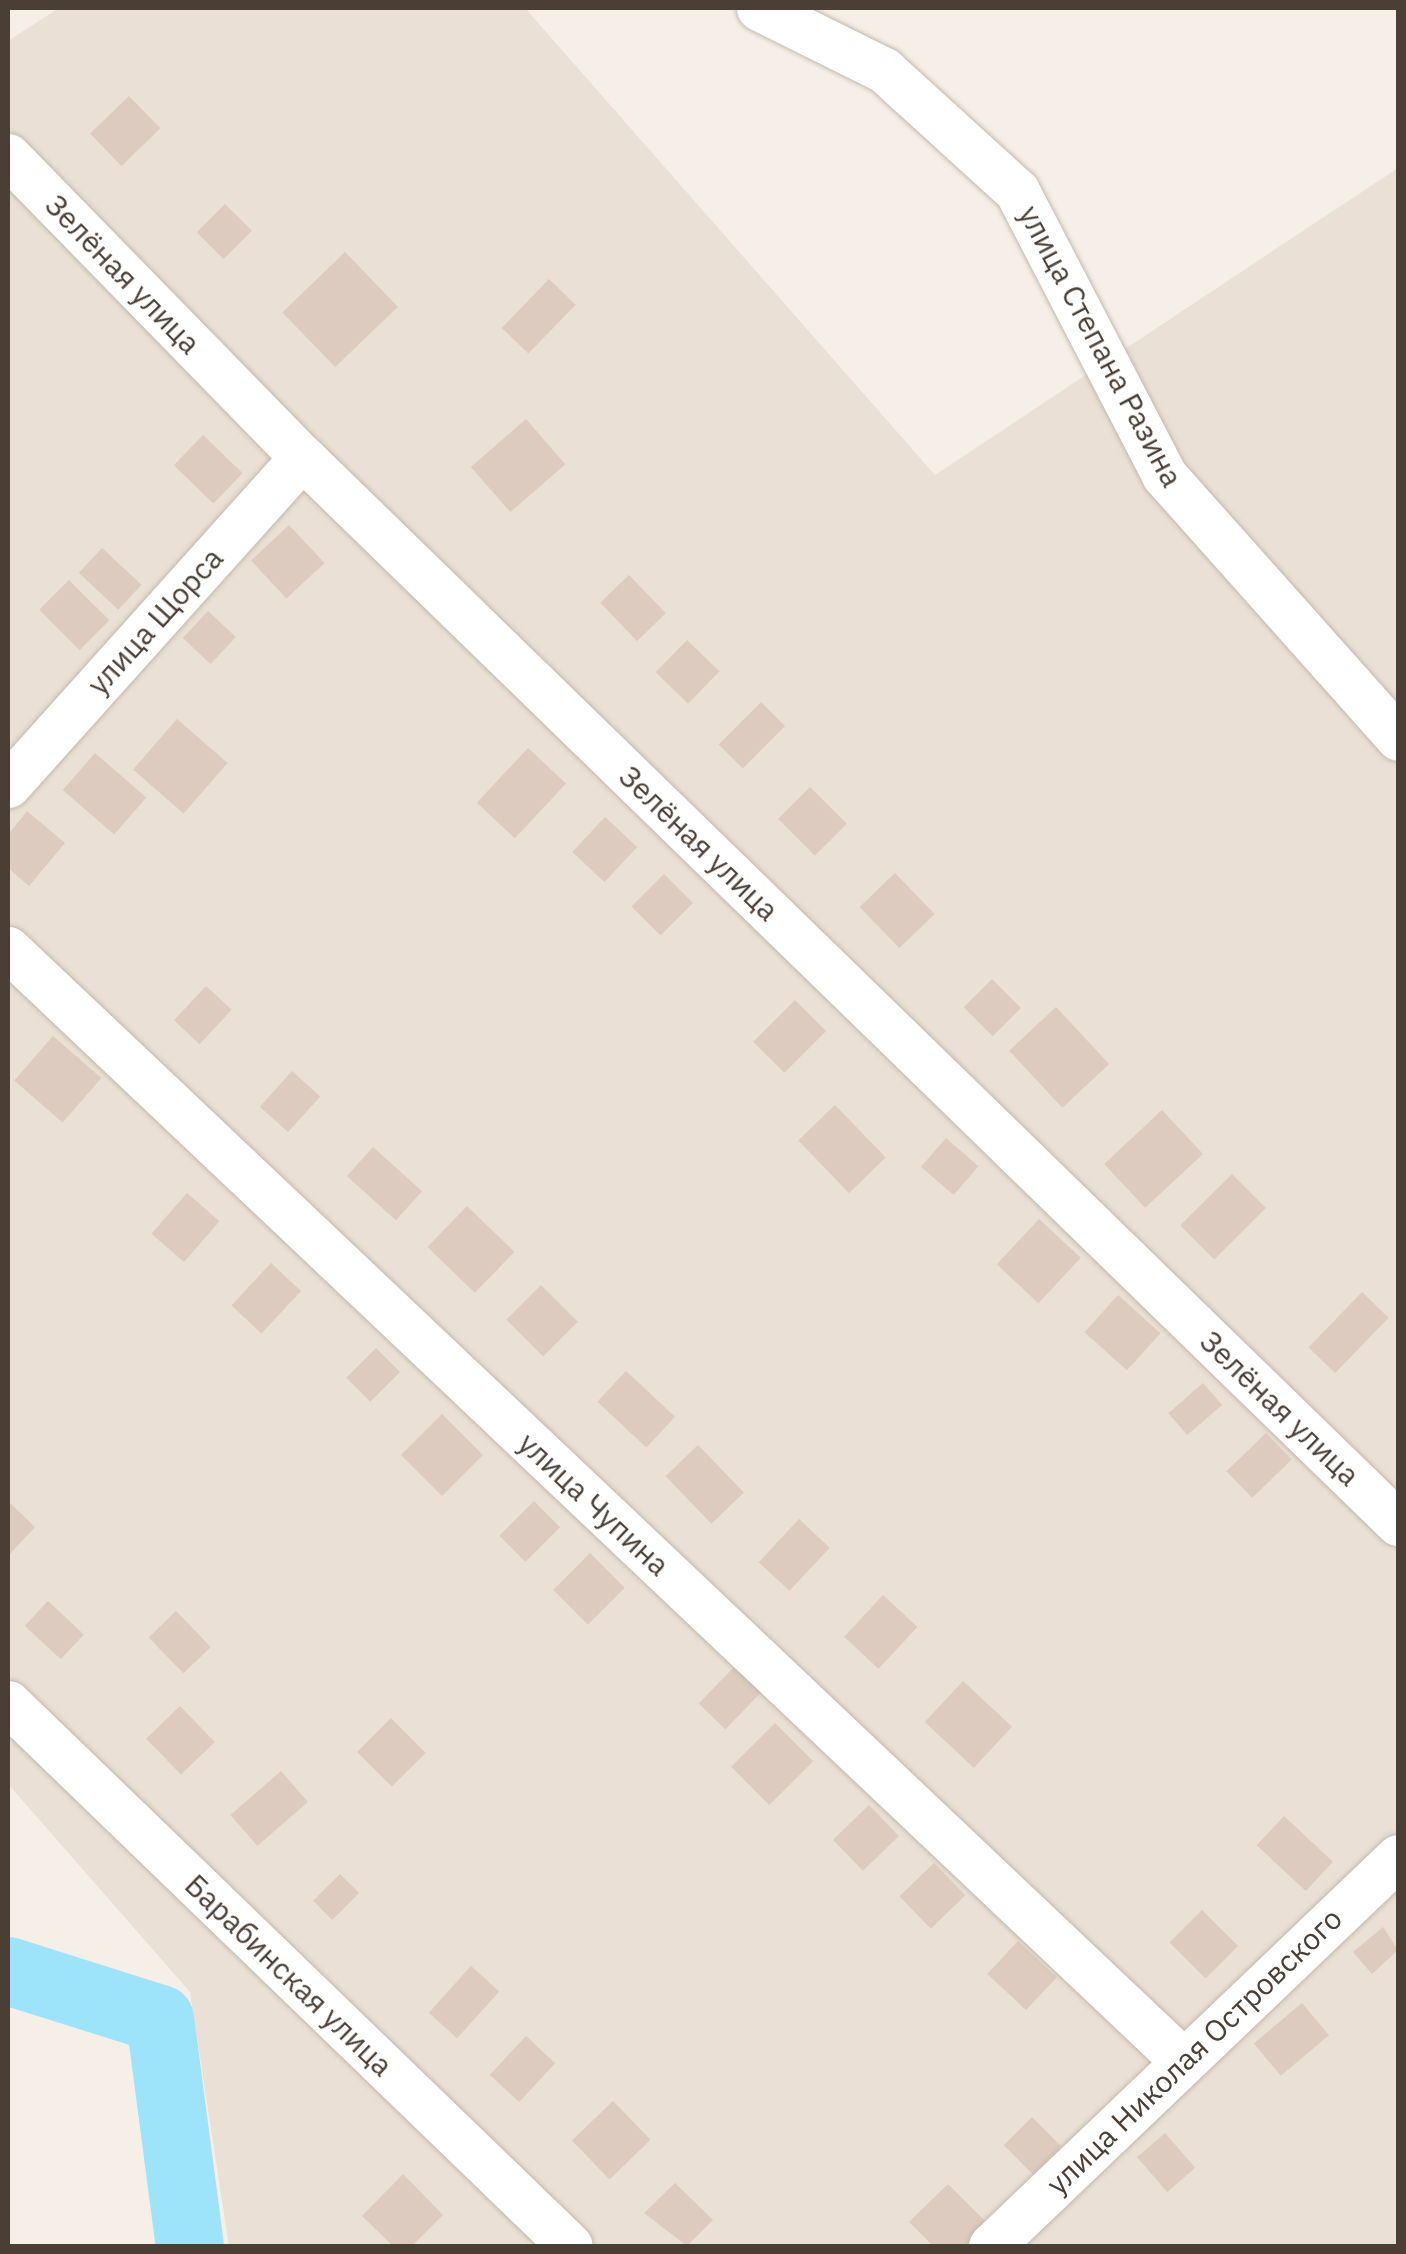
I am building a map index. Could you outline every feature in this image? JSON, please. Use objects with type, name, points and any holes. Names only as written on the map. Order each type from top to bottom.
[{"type":"street","name":"улица Степана Разина","points":[[759,8],[884,70],[1017,191],[1164,475],[1398,738]]},
{"type":"street","name":"Зелёная улица","points":[[8,156],[302,457],[1398,1523]]},
{"type":"street","name":"улица Щорса","points":[[8,785],[302,457]]},
{"type":"street","name":"улица Чупина","points":[[8,950],[1180,2058]]},
{"type":"street","name":"Барабинская улица","points":[[8,1703],[570,2246]]},
{"type":"street","name":"улица Николая Островского","points":[[991,2246],[1180,2058],[1398,1857]]},
{"type":"shaded area","points":[[59,8],[525,8],[935,475],[1398,168],[1398,2246],[229,2246],[190,1992],[8,1784],[8,41]]},
{"type":"building","points":[[129,96],[160,128],[121,166],[90,134]]},
{"type":"building","points":[[225,204],[252,231],[224,259],[197,232]]},
{"type":"building","points":[[345,252],[398,307],[335,367],[282,312]]},
{"type":"building","points":[[549,279],[576,305],[528,354],[502,328]]},
{"type":"building","points":[[526,419],[565,464],[510,512],[471,467]]},
{"type":"building","points":[[203,435],[243,473],[213,503],[174,465]]},
{"type":"building","points":[[289,525],[324,563],[286,598],[251,560]]},
{"type":"building","points":[[102,548],[141,585],[118,610],[79,573]]},
{"type":"building","points":[[629,575],[666,613],[637,641],[600,603]]},
{"type":"building","points":[[69,580],[109,620],[80,650],[39,610]]},
{"type":"building","points":[[208,611],[236,637],[211,664],[183,638]]},
{"type":"building","points":[[687,640],[719,671],[688,704],[656,672]]},
{"type":"building","points":[[761,702],[785,726],[743,768],[719,744]]},
{"type":"building","points":[[177,719],[228,763],[184,814],[133,770]]},
{"type":"building","points":[[528,748],[566,783],[515,838],[477,803]]},
{"type":"building","points":[[95,753],[146,798],[114,835],[63,790]]},
{"type":"building","points":[[810,787],[847,824],[815,856],[778,819]]},
{"type":"building","points":[[27,811],[65,843],[29,886],[8,868],[8,835]]},
{"type":"building","points":[[605,817],[637,847],[604,882],[572,852]]},
{"type":"building","points":[[895,873],[935,914],[899,948],[860,907]]},
{"type":"building","points":[[664,874],[693,903],[660,936],[631,907]]},
{"type":"building","points":[[992,979],[1021,1008],[993,1036],[964,1007]]},
{"type":"building","points":[[206,986],[232,1010],[200,1044],[174,1020]]},
{"type":"building","points":[[795,1000],[826,1031],[784,1073],[753,1042]]},
{"type":"building","points":[[1056,1007],[1109,1064],[1062,1108],[1009,1051]]},
{"type":"building","points":[[53,1036],[101,1078],[63,1123],[14,1081]]},
{"type":"building","points":[[292,1071],[320,1096],[288,1132],[260,1107]]},
{"type":"building","points":[[835,1105],[886,1158],[849,1193],[798,1140]]},
{"type":"building","points":[[1162,1110],[1203,1154],[1145,1208],[1104,1164]]},
{"type":"building","points":[[946,1138],[978,1166],[954,1195],[921,1167]]},
{"type":"building","points":[[373,1147],[422,1191],[396,1220],[347,1176]]},
{"type":"building","points":[[1232,1174],[1266,1208],[1214,1260],[1180,1226]]},
{"type":"building","points":[[187,1193],[219,1221],[184,1262],[152,1234]]},
{"type":"building","points":[[467,1206],[514,1252],[475,1293],[427,1247]]},
{"type":"building","points":[[1039,1219],[1081,1258],[1038,1303],[997,1264]]},
{"type":"building","points":[[271,1263],[301,1291],[261,1333],[231,1305]]},
{"type":"building","points":[[541,1285],[578,1322],[543,1356],[506,1320]]},
{"type":"building","points":[[1362,1292],[1389,1318],[1335,1373],[1309,1347]]},
{"type":"building","points":[[1118,1295],[1160,1333],[1127,1370],[1085,1332]]},
{"type":"building","points":[[376,1348],[400,1372],[370,1402],[346,1378]]},
{"type":"building","points":[[626,1371],[675,1417],[646,1447],[597,1402]]},
{"type":"building","points":[[1203,1383],[1222,1405],[1187,1435],[1168,1413]]},
{"type":"building","points":[[442,1414],[483,1455],[442,1496],[401,1455]]},
{"type":"building","points":[[1266,1433],[1292,1460],[1252,1498],[1226,1471]]},
{"type":"building","points":[[698,1445],[744,1492],[711,1524],[666,1476]]},
{"type":"building","points":[[8,1501],[35,1527],[8,1556]]},
{"type":"building","points":[[534,1501],[560,1527],[526,1562],[499,1536]]},
{"type":"building","points":[[799,1519],[830,1548],[789,1591],[759,1562]]},
{"type":"building","points":[[590,1553],[625,1588],[588,1624],[553,1590]]},
{"type":"building","points":[[883,1595],[917,1627],[878,1669],[844,1637]]},
{"type":"building","points":[[48,1601],[84,1634],[61,1659],[25,1626]]},
{"type":"building","points":[[176,1611],[211,1647],[183,1673],[149,1637]]},
{"type":"building","points":[[737,1664],[764,1690],[725,1729],[699,1704]]},
{"type":"building","points":[[963,1681],[1012,1727],[974,1768],[925,1722]]},
{"type":"building","points":[[180,1706],[215,1742],[181,1775],[146,1739]]},
{"type":"building","points":[[391,1718],[426,1753],[392,1787],[357,1752]]},
{"type":"building","points":[[775,1723],[813,1761],[769,1805],[731,1767]]},
{"type":"building","points":[[281,1771],[308,1802],[257,1846],[230,1815]]},
{"type":"building","points":[[869,1805],[899,1836],[863,1871],[833,1840]]},
{"type":"building","points":[[1284,1816],[1333,1862],[1306,1891],[1257,1845]]},
{"type":"building","points":[[934,1863],[965,1895],[931,1929],[899,1896]]},
{"type":"building","points":[[340,1874],[359,1893],[332,1920],[313,1901]]},
{"type":"building","points":[[1202,1910],[1238,1946],[1206,1979],[1169,1943]]},
{"type":"building","points":[[1383,1927],[1398,1950],[1372,1974],[1353,1952]]},
{"type":"building","points":[[1018,1941],[1057,1977],[1026,2010],[987,1974]]},
{"type":"building","points":[[471,1966],[499,1991],[457,2038],[429,2013]]},
{"type":"building","points":[[1302,2003],[1329,2035],[1281,2076],[1254,2043]]},
{"type":"building","points":[[526,2036],[555,2063],[519,2102],[490,2075]]},
{"type":"building","points":[[613,2101],[651,2140],[610,2179],[572,2141]]},
{"type":"building","points":[[1032,2117],[1062,2147],[1033,2175],[1004,2145]]},
{"type":"building","points":[[1165,2133],[1195,2168],[1167,2192],[1137,2157]]},
{"type":"building","points":[[403,2174],[443,2215],[412,2246],[393,2246],[362,2216]]},
{"type":"building","points":[[675,2183],[713,2220],[687,2246],[644,2213]]},
{"type":"building","points":[[948,2184],[989,2225],[967,2246],[933,2246],[909,2222]]},
{"type":"waterway","points":[[8,1971],[160,2019],[190,2246]]}]
